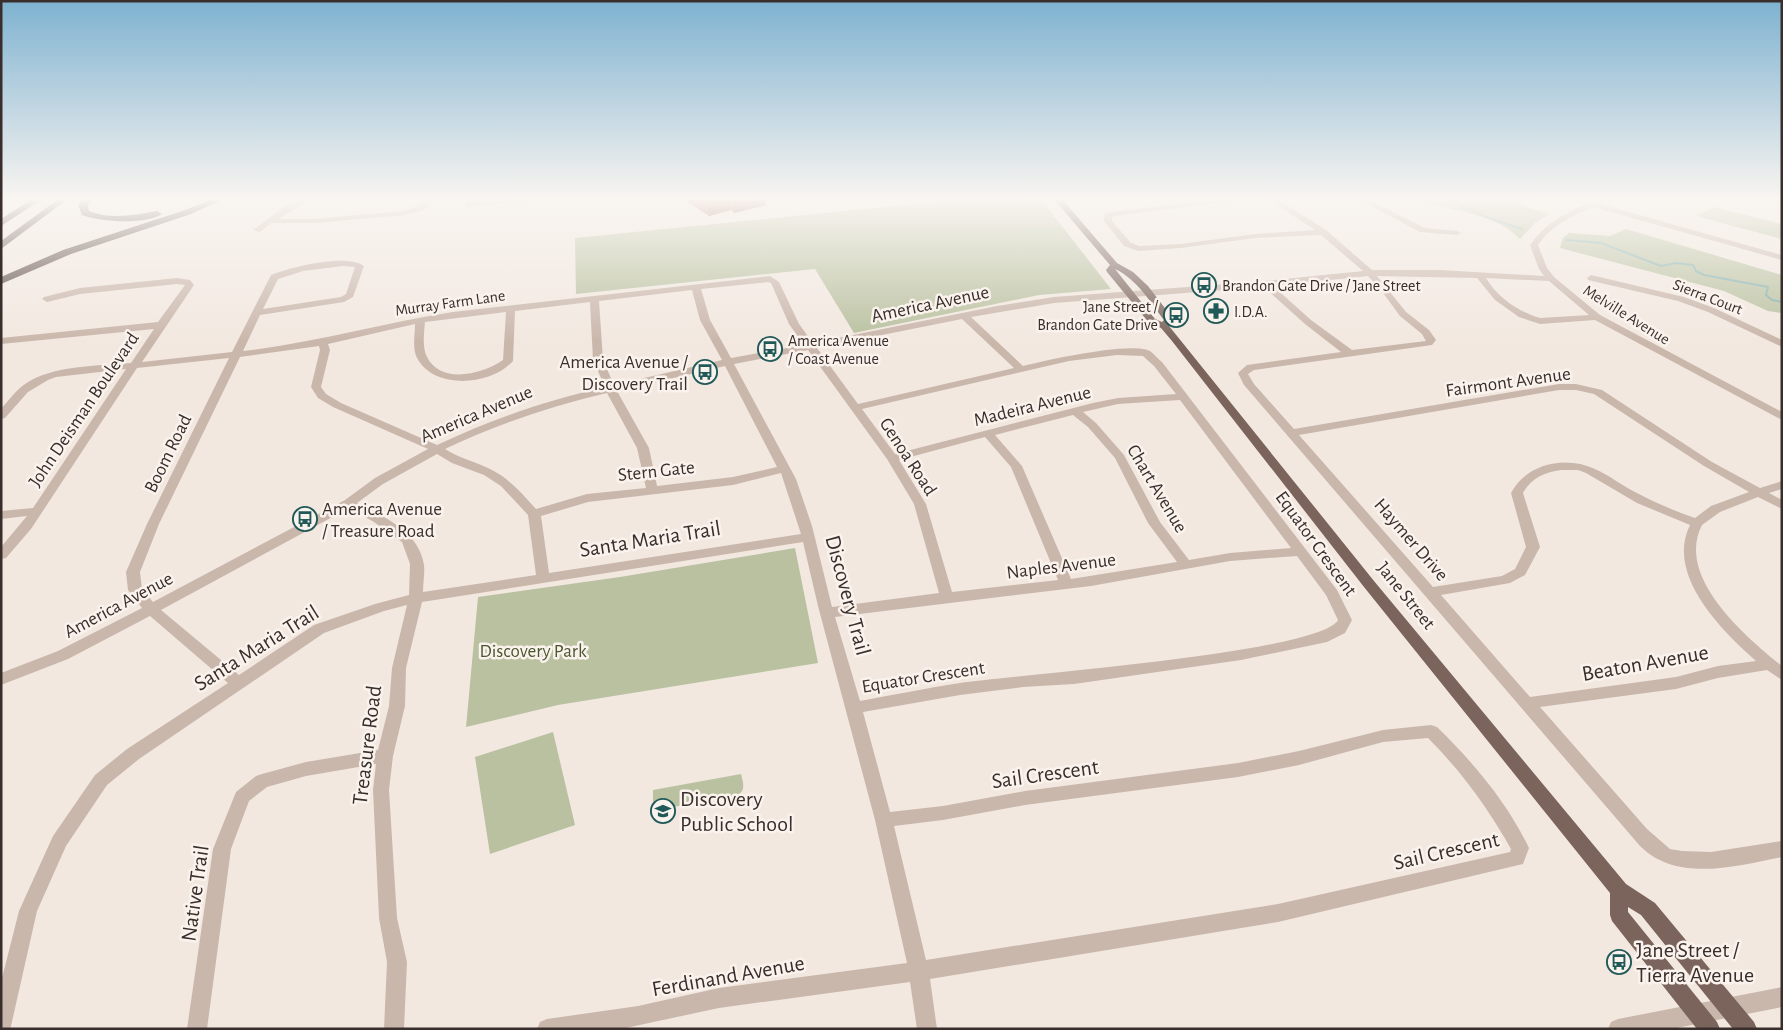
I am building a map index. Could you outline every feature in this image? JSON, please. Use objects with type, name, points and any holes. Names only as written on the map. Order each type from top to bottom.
[{"type":"highway","points":[[1,281],[85,246]]},
{"type":"main road","name":"Jane Street","points":[[1098,246],[1114,265],[1126,269],[1169,320],[1164,326]]},
{"type":"main road","name":"Jane Street","points":[[1114,265],[1110,270],[1152,321],[1164,326],[1381,600],[1618,890],[1648,909],[1748,1029]]},
{"type":"main road","points":[[1618,890],[1619,914],[1710,1029]]},
{"type":"street","points":[[1132,246],[1138,249],[1180,246]]},
{"type":"street","points":[[1339,246],[1369,273]]},
{"type":"street","name":"Melville Avenue","points":[[1534,246],[1543,269],[1551,279],[1597,317],[1782,417]]},
{"type":"street","points":[[1740,246],[1782,258]]},
{"type":"street","name":"Boom Road","points":[[237,682],[151,609],[135,590],[133,572],[137,560],[274,277],[298,269],[348,264],[360,266],[350,295],[344,299],[257,313]]},
{"type":"street","name":"America Avenue","points":[[1,679],[63,655],[151,609],[348,503],[379,481],[436,449],[530,410],[612,388],[727,362],[1054,300],[1147,294],[1369,273],[1480,275],[1551,279]]},
{"type":"street","name":"Haymer Drive","points":[[1369,273],[1391,296],[1404,315],[1425,331],[1431,340],[1429,343],[1245,370],[1243,373],[1244,378],[1632,824],[1656,848],[1669,856],[1697,859],[1744,856],[1782,849]]},
{"type":"street","points":[[1480,275],[1485,286],[1494,294],[1532,319],[1540,321],[1597,317]]},
{"type":"street","name":"Sierra Court","points":[[1590,278],[1681,299],[1711,310],[1782,344]]},
{"type":"street","name":"Murray Farm Lane","points":[[1,416],[22,391],[34,381],[55,374],[271,352],[420,320],[594,298],[770,279]]},
{"type":"street","name":"Genoa Road","points":[[770,279],[775,282],[794,324],[813,347],[854,408],[892,458],[920,504],[947,597]]},
{"type":"street","name":"John Deisman Boulevard","points":[[1,555],[27,526],[190,284],[187,282],[80,291],[46,299]]},
{"type":"street","points":[[1265,283],[1308,322],[1350,354]]},
{"type":"street","name":"Discovery Trail","points":[[696,288],[705,320],[790,479],[884,820],[919,971],[927,1029]]},
{"type":"street","points":[[594,298],[598,360],[620,409],[642,448],[652,489]]},
{"type":"street","points":[[420,320],[420,350],[424,362],[443,376],[459,379],[493,370],[508,361],[511,308]]},
{"type":"street","points":[[964,316],[1020,368]]},
{"type":"street","points":[[1,341],[161,325]]},
{"type":"street","points":[[323,341],[325,350],[316,386],[322,396],[337,405],[436,449],[456,461],[496,476],[534,514],[543,578]]},
{"type":"street","name":"Equator Crescent","points":[[854,408],[1020,368],[1087,355],[1146,353],[1158,364],[1332,593],[1343,612],[1345,620],[1340,629],[1322,638],[1240,655],[1074,678],[1023,681],[960,689],[854,708]]},
{"type":"street","name":"Fairmont Avenue","points":[[1293,433],[1559,388],[1576,387],[1598,392],[1611,399],[1708,464],[1782,505]]},
{"type":"street","name":"Madeira Avenue","points":[[892,458],[1118,401],[1182,397]]},
{"type":"street","name":"Chart Avenue","points":[[1076,411],[1092,424],[1120,457],[1154,523],[1186,564]]},
{"type":"street","points":[[988,434],[1016,466],[1067,584]]},
{"type":"street","points":[[1431,592],[1505,580],[1520,572],[1534,547],[1518,494],[1520,485],[1526,479],[1550,468],[1579,467],[1641,500],[1697,523]]},
{"type":"street","name":"Stern Gate","points":[[534,514],[586,498],[733,481],[783,469]]},
{"type":"street","points":[[1776,669],[1728,623],[1698,583],[1691,562],[1691,540],[1697,523],[1721,505],[1782,485]]},
{"type":"street","name":"Treasure Road","points":[[348,503],[378,519],[408,540],[417,564],[416,598],[399,668],[397,706],[385,756],[380,813],[386,853],[388,918],[397,962],[394,1029]]},
{"type":"street","points":[[1,515],[37,511]]},
{"type":"street","name":"Santa Maria Trail","points":[[1,1026],[28,911],[59,841],[102,780],[133,754],[237,682],[319,629],[380,607],[416,598],[807,537]]},
{"type":"street","name":"Naples Avenue","points":[[827,614],[947,597],[1067,584],[1258,554],[1300,552]]},
{"type":"street","name":"Beaton Avenue","points":[[1528,703],[1676,683],[1718,672],[1776,669]]},
{"type":"street","name":"Sail Crescent","points":[[884,820],[943,813],[1025,798],[1238,770],[1299,758],[1383,736],[1431,731],[1452,750],[1476,778],[1507,824],[1520,848],[1517,858],[1278,914],[919,971]]},
{"type":"street","name":"Native Trail","points":[[196,1029],[213,924],[222,849],[242,797],[262,781],[306,768],[385,756]]},
{"type":"street","name":"Ferdinand Avenue","points":[[547,1029],[638,1016],[719,998],[919,971]]},
{"type":"street","points":[[1618,1029],[1782,997]]},
{"type":"green space","points":[[575,246],[1078,246],[1111,289],[1039,295],[854,333],[815,269],[576,294]]},
{"type":"green space","points":[[1561,246],[1684,246],[1782,275],[1782,313],[1768,311],[1724,291],[1560,248]]},
{"type":"green space","name":"Discovery Park","points":[[795,548],[818,663],[558,705],[466,727],[478,597],[620,577]]},
{"type":"green space","points":[[553,732],[575,825],[490,854],[475,757]]},
{"type":"green space","points":[[741,774],[743,788],[738,795],[662,809],[653,805],[653,790]]},
{"type":"waterway","points":[[1609,246],[1661,266],[1676,263],[1693,265],[1696,271],[1704,275],[1768,287],[1766,295],[1772,300],[1782,302]]},
{"type":"place","name":"Brandon Gate Drive / Jane Street","points":[[1204,285]]},
{"type":"place","name":"I.D.A.","points":[[1216,311]]},
{"type":"place","name":"Jane Street / Brandon Gate Drive","points":[[1176,315]]},
{"type":"place","name":"America Avenue / Coast Avenue","points":[[770,349]]},
{"type":"place","name":"America Avenue / Discovery Trail","points":[[705,372]]},
{"type":"place","name":"America Avenue / Treasure Road","points":[[305,519]]},
{"type":"place","name":"Discovery Public School","points":[[663,811]]},
{"type":"place","name":"Jane Street / Tierra Avenue","points":[[1619,962]]}]
